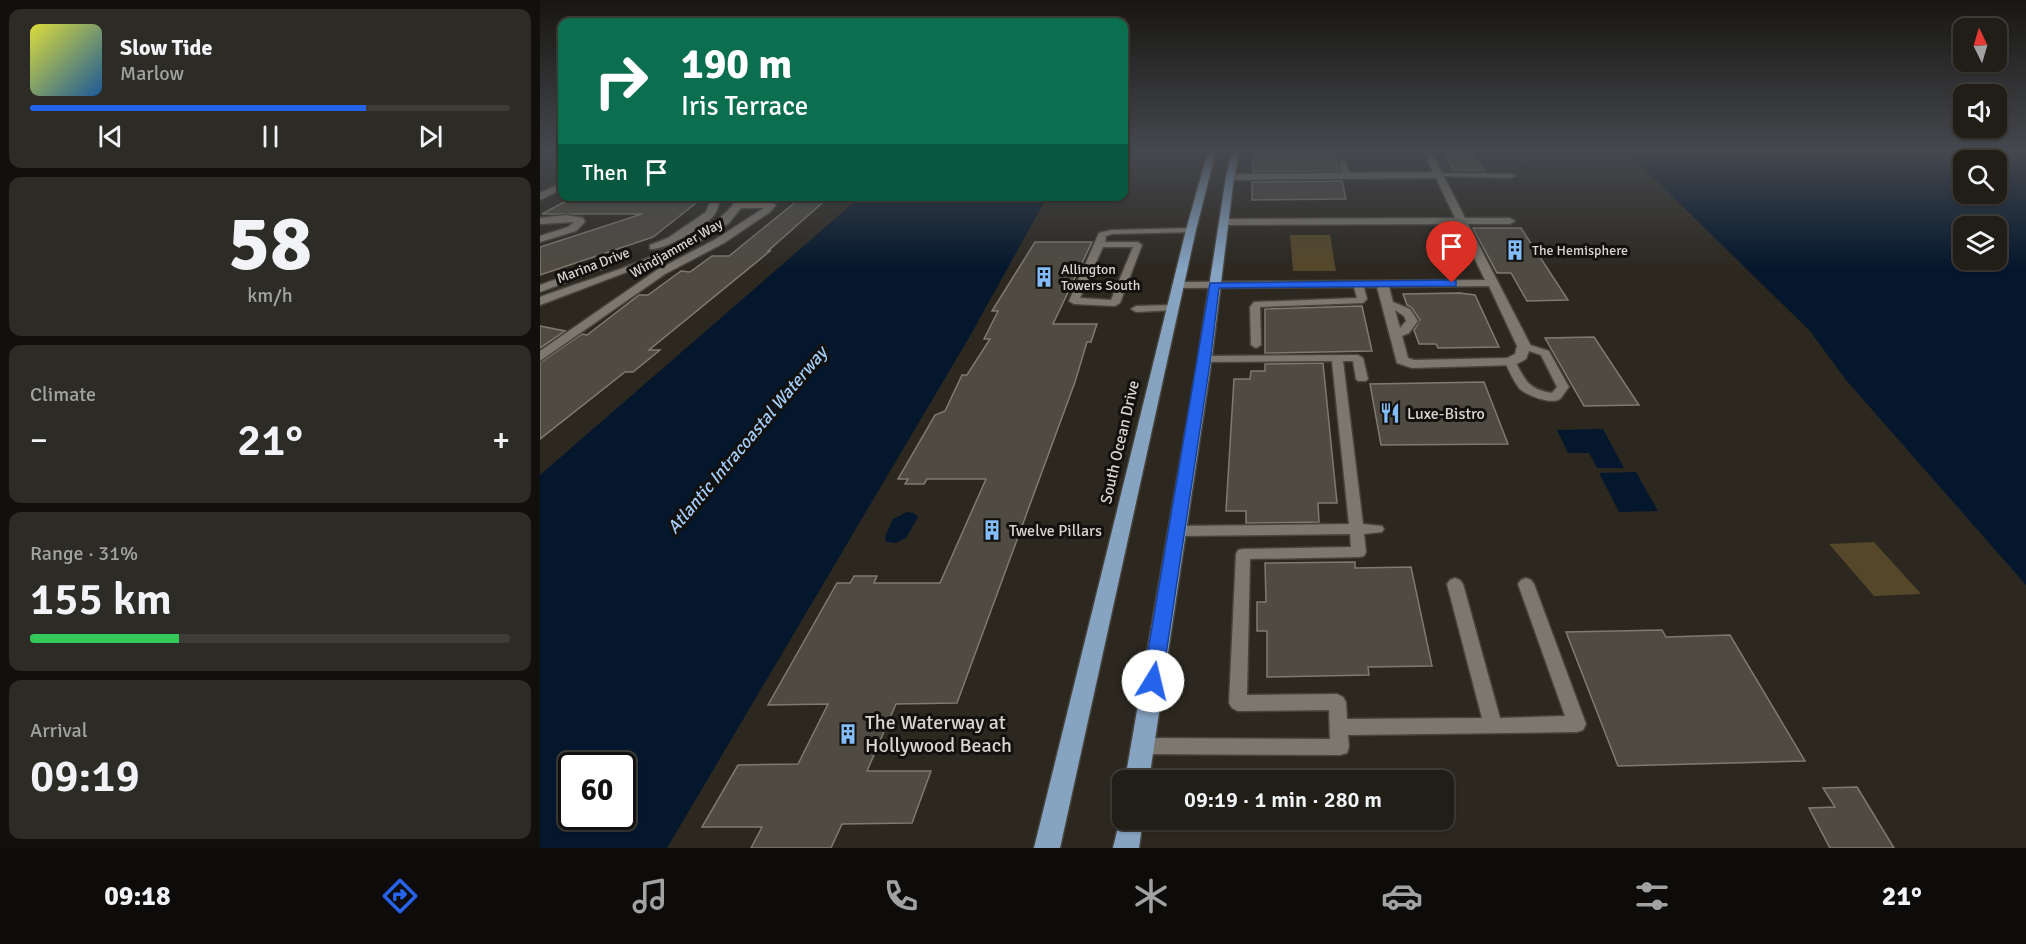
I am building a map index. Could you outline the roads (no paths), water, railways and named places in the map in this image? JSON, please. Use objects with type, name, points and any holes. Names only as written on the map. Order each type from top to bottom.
[{"type":"main road","name":"South Ocean Drive","points":[[1047,848],[1201,191]]},
{"type":"main road","points":[[1138,770],[1205,358],[1228,191]]},
{"type":"main road","points":[[1126,848],[1129,830]]},
{"type":"street","points":[[1382,284],[1402,360],[1412,364],[1518,355],[1492,283],[1446,191]]},
{"type":"street","points":[[540,203],[558,196]]},
{"type":"street","name":"Marina Drive","points":[[540,289],[672,240],[710,214],[715,201]]},
{"type":"street","name":"Marina Drive","points":[[540,301],[681,248],[724,222],[738,201]]},
{"type":"street","name":"Windjammer Way","points":[[540,357],[661,272],[720,242],[771,205],[738,201]]},
{"type":"street","points":[[540,221],[574,218],[580,222],[564,233],[540,239]]},
{"type":"street","points":[[1224,222],[1510,221]]},
{"type":"street","points":[[1178,285],[1492,283]]},
{"type":"street","points":[[1387,304],[1404,310],[1412,321],[1405,330],[1395,335]]},
{"type":"lane","points":[[1100,244],[1138,245],[1115,303],[1074,301],[1100,244],[1102,234],[1191,230]]},
{"type":"lane","points":[[1256,345],[1255,307],[1257,304],[1360,301],[1362,299],[1358,284]]},
{"type":"lane","points":[[1136,309],[1173,308]]},
{"type":"lane","points":[[1205,358],[1358,358],[1362,379]]},
{"type":"lane","points":[[1142,746],[1340,747],[1336,702],[1238,703],[1243,554],[1359,552],[1337,358]]},
{"type":"lane","points":[[1177,531],[1377,529]]},
{"type":"lane","points":[[1455,584],[1493,726]]},
{"type":"lane","points":[[1339,727],[1577,724],[1526,584]]},
{"type":"water","points":[[1666,191],[1953,191],[1953,204],[2007,204],[2007,191],[2026,191],[2026,585],[1846,380],[1810,331]]},
{"type":"water","name":"Atlantic Intracoastal Waterway","points":[[855,201],[1045,201],[970,336],[667,848],[540,848],[540,475]]},
{"type":"water","points":[[1603,429],[1624,468],[1597,468],[1589,453],[1568,453],[1557,430]]},
{"type":"water","points":[[1636,472],[1658,511],[1619,512],[1599,473]]},
{"type":"water","points":[[907,512],[914,513],[918,517],[906,538],[896,543],[886,542],[885,537],[893,519]]},
{"type":"place","name":"The Hemisphere","points":[[1515,250]]},
{"type":"place","name":"Allington Towers South","points":[[1044,277]]},
{"type":"place","name":"Luxe-Bistro","points":[[1390,413]]},
{"type":"place","name":"Twelve Pillars","points":[[992,530]]},
{"type":"place","name":"The Waterway at Hollywood Beach","points":[[848,734]]}]
